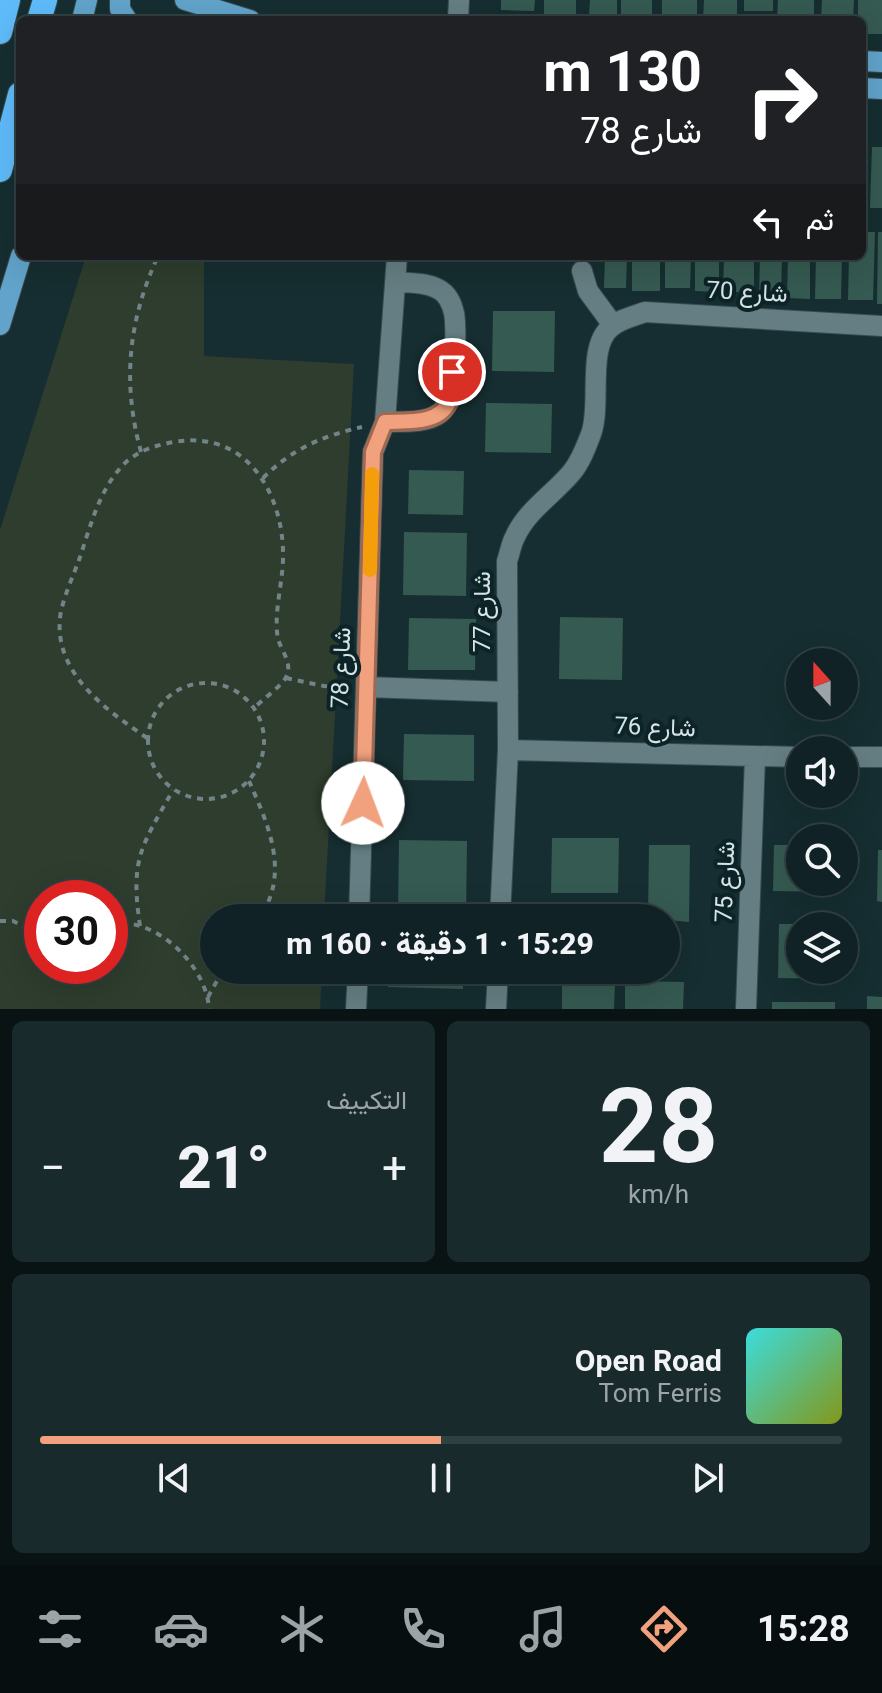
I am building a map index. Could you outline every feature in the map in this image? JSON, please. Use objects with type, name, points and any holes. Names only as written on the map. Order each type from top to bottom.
[{"type":"highway","points":[[0,32],[8,0]]},
{"type":"highway","points":[[0,170],[16,109]]},
{"type":"main road","points":[[185,0],[237,16]]},
{"type":"main road","points":[[0,325],[20,260]]},
{"type":"street","name":"شارع 78","points":[[359,904],[373,452],[385,422],[397,260]]},
{"type":"street","points":[[582,271],[588,291],[613,325]]},
{"type":"street","points":[[385,422],[433,417],[442,411],[450,399],[456,319],[451,304],[443,292],[432,286],[396,282]]},
{"type":"street","name":"شارع 70","points":[[613,325],[645,312],[882,326]]},
{"type":"street","name":"شارع 77","points":[[501,904],[508,750],[507,561],[515,536],[524,522],[573,471],[584,452],[593,430],[600,342],[613,325]]},
{"type":"street","points":[[366,687],[508,692]]},
{"type":"street","name":"شارع 76","points":[[508,750],[786,757]]},
{"type":"street","name":"شارع 75","points":[[746,1009],[755,756]]},
{"type":"street","points":[[858,757],[882,757]]},
{"type":"street","points":[[356,1009],[357,984]]},
{"type":"street","points":[[496,1009],[497,984]]},
{"type":"path","points":[[141,452],[130,399],[133,323],[142,291],[156,260]]},
{"type":"path","points":[[263,478],[282,459],[328,434],[385,422]]},
{"type":"path","points":[[147,738],[102,707],[80,683],[68,663],[61,639],[61,612],[100,498],[110,479],[128,460],[153,446],[188,439],[221,446],[246,460],[263,478],[275,501],[285,553],[277,618],[278,639],[288,667],[286,678],[254,708]]},
{"type":"path","points":[[286,678],[324,686],[366,687]]},
{"type":"path","points":[[200,683],[221,684],[240,693],[254,708],[262,725],[264,745],[260,764],[249,780],[233,792],[213,798],[193,797],[174,789],[159,776],[150,758],[147,738],[152,718],[163,701],[180,689],[200,683]]},
{"type":"path","points":[[249,780],[271,833],[276,858],[274,880],[265,904]]},
{"type":"path","points":[[140,926],[135,880],[138,859],[144,839],[174,789]]},
{"type":"path","points":[[0,921],[13,921],[24,927]]},
{"type":"path","points":[[128,924],[154,932],[175,947],[197,974],[208,997],[209,1009]]},
{"type":"path","points":[[208,997],[215,984]]},
{"type":"green space","points":[[85,260],[204,260],[204,356],[354,364],[325,904],[200,904],[200,984],[321,984],[320,1009],[0,1009],[0,530]]},
{"type":"building","points":[[501,0],[535,0],[534,11],[501,10]]},
{"type":"building","points":[[544,0],[576,0],[576,14],[544,14]]},
{"type":"building","points":[[590,0],[617,0],[617,16],[589,16]]},
{"type":"building","points":[[621,0],[652,0],[652,16],[621,16]]},
{"type":"building","points":[[662,0],[697,0],[697,16],[662,16]]},
{"type":"building","points":[[704,0],[737,0],[737,16],[703,16]]},
{"type":"building","points":[[744,0],[773,0],[773,11],[744,11]]},
{"type":"building","points":[[778,0],[814,0],[814,16],[777,16]]},
{"type":"building","points":[[822,0],[854,0],[853,16],[821,16]]},
{"type":"building","points":[[858,0],[882,0],[882,34],[866,34],[866,16],[858,16]]},
{"type":"building","points":[[872,147],[882,147],[882,208],[870,208]]},
{"type":"building","points":[[866,232],[875,232],[873,300],[848,300],[849,260],[866,260]]},
{"type":"building","points":[[878,232],[882,232],[882,304],[877,304]]},
{"type":"building","points":[[605,260],[627,260],[626,288],[604,288]]},
{"type":"building","points":[[632,260],[660,260],[660,291],[632,291]]},
{"type":"building","points":[[665,260],[691,260],[690,288],[665,288]]},
{"type":"building","points":[[695,260],[719,260],[719,292],[695,291]]},
{"type":"building","points":[[724,260],[754,260],[754,292],[723,292]]},
{"type":"building","points":[[760,260],[782,260],[781,297],[759,297]]},
{"type":"building","points":[[788,260],[810,260],[810,299],[787,298]]},
{"type":"building","points":[[816,260],[842,260],[841,299],[815,299]]},
{"type":"building","points":[[493,311],[555,311],[554,372],[492,371]]},
{"type":"building","points":[[486,403],[552,404],[551,453],[485,452]]},
{"type":"building","points":[[409,470],[464,471],[463,515],[408,514]]},
{"type":"building","points":[[404,532],[467,533],[466,596],[403,595]]},
{"type":"building","points":[[560,617],[623,618],[622,680],[559,679]]},
{"type":"building","points":[[409,618],[476,619],[475,670],[408,670]]},
{"type":"building","points":[[404,734],[474,735],[474,781],[403,780]]},
{"type":"building","points":[[552,838],[619,838],[618,893],[551,893]]},
{"type":"building","points":[[399,840],[467,841],[466,904],[398,904]]},
{"type":"building","points":[[649,845],[690,845],[689,922],[680,921],[680,904],[648,904]]},
{"type":"building","points":[[774,845],[786,845],[786,891],[773,891]]},
{"type":"building","points":[[878,850],[882,850],[882,902],[877,901]]},
{"type":"building","points":[[779,924],[786,924],[786,978],[778,978]]},
{"type":"building","points":[[684,982],[683,1009],[625,1009],[625,984]]},
{"type":"building","points":[[388,984],[463,984],[463,989],[388,987]]},
{"type":"building","points":[[562,984],[615,984],[614,1009],[562,1009]]},
{"type":"building","points":[[867,996],[882,997],[882,1009],[867,1009]]},
{"type":"building","points":[[772,1002],[835,1002],[835,1009],[772,1009]]},
{"type":"slow traffic","points":[[370,570],[372,474]]},
{"type":"route","points":[[363,803],[373,452],[385,422],[419,420],[442,411],[450,399],[452,372]]}]
